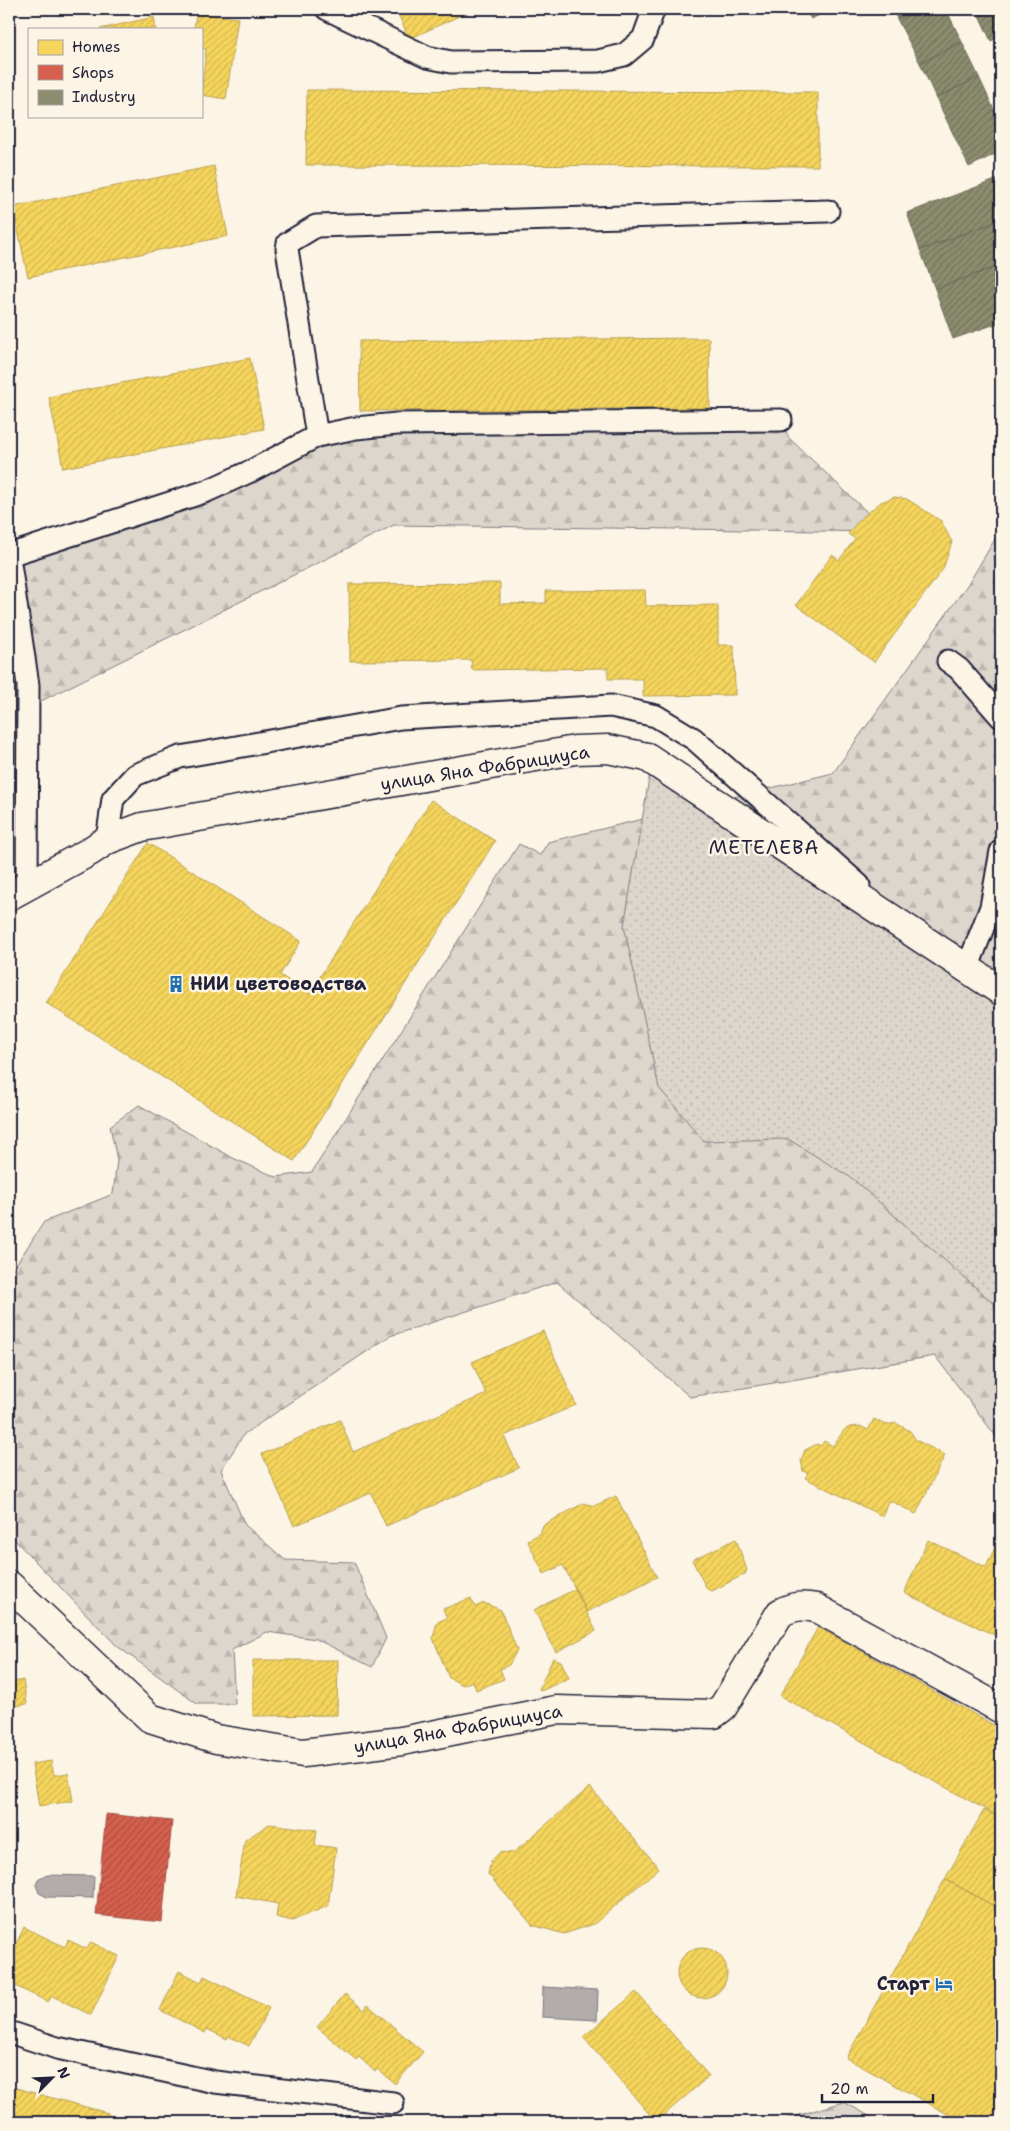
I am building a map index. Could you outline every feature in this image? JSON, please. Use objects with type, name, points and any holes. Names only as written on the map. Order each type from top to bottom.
[{"type":"street","name":"улица Яна Фабрициуса","points":[[18,892],[107,840],[142,827],[575,750],[608,749],[647,757],[1001,991]]},
{"type":"street","name":"улица Яна Фабрициуса","points":[[9,1585],[150,1718],[216,1739],[302,1754],[402,1741],[556,1710],[714,1714],[723,1707],[780,1613],[790,1607],[801,1605],[816,1608],[1001,1708]]},
{"type":"lane","points":[[327,9],[427,57],[451,62],[598,61],[624,55],[644,39],[654,9]]},
{"type":"lane","points":[[317,436],[287,249],[288,242],[316,226],[828,211]]},
{"type":"lane","points":[[18,892],[28,685],[9,556],[207,491],[317,436],[356,428],[397,424],[781,420]]},
{"type":"lane","points":[[948,661],[958,669],[1001,717]]},
{"type":"lane","points":[[107,840],[113,799],[135,775],[180,757],[401,718],[611,706],[656,716],[694,738],[911,932]]},
{"type":"lane","points":[[967,969],[991,906],[1001,851]]},
{"type":"lane","points":[[9,2032],[56,2048],[214,2082],[393,2103]]},
{"type":"green space","points":[[781,420],[789,438],[888,532],[394,525],[29,707],[9,557],[207,491],[317,436]]},
{"type":"green space","points":[[1001,529],[1001,1443],[935,1356],[690,1397],[557,1282],[390,1336],[244,1434],[221,1470],[245,1525],[285,1560],[354,1562],[386,1638],[372,1667],[316,1639],[267,1632],[232,1650],[235,1704],[197,1704],[117,1646],[9,1534],[9,1275],[44,1222],[113,1194],[117,1160],[110,1126],[139,1105],[233,1158],[276,1177],[312,1172],[519,844],[540,855],[548,842],[833,773],[970,581]]},
{"type":"green space","points":[[650,773],[1001,1003],[1001,1310],[853,1179],[788,1139],[704,1141],[659,1088],[624,926]]},
{"type":"green space","points":[[844,2102],[880,2122],[775,2122]]},
{"type":"shaded area","points":[[48,1875],[94,1876],[93,1898],[47,1897],[39,1893],[36,1885],[39,1878]]},
{"type":"shaded area","points":[[543,1987],[598,1990],[597,2020],[542,2017]]},
{"type":"building: Homes","points":[[396,9],[469,9],[470,11],[409,39]]},
{"type":"building: Homes","points":[[196,13],[238,18],[226,99],[202,95],[206,49],[202,48],[202,28],[194,28]]},
{"type":"building: Homes","points":[[154,17],[156,28],[104,28]]},
{"type":"building: Homes","points":[[307,90],[818,92],[818,166],[306,165]]},
{"type":"building: Homes","points":[[214,166],[228,236],[28,277],[13,207]]},
{"type":"building: Homes","points":[[709,338],[710,408],[360,411],[359,341]]},
{"type":"building: Homes","points":[[250,358],[264,429],[63,468],[49,397]]},
{"type":"building: Homes","points":[[895,497],[907,499],[941,521],[952,542],[943,569],[874,662],[796,605],[832,555],[839,560],[855,539],[848,534],[859,520],[881,502]]},
{"type":"building: Homes","points":[[500,583],[500,604],[546,603],[546,591],[645,590],[646,606],[718,605],[718,645],[734,645],[735,695],[643,696],[643,679],[608,679],[608,668],[472,670],[471,660],[350,661],[349,584]]},
{"type":"building: Homes","name":"НИИ цветоводства","points":[[431,800],[495,841],[294,1161],[46,1003],[148,843],[301,941],[280,975],[309,994]]},
{"type":"building: Homes","points":[[9,1194],[16,1199],[9,1211]]},
{"type":"building: Homes","points":[[543,1331],[576,1405],[504,1436],[519,1468],[386,1526],[371,1493],[294,1526],[262,1454],[340,1420],[353,1452],[486,1394],[472,1362]]},
{"type":"building: Homes","points":[[874,1419],[886,1425],[896,1423],[910,1431],[916,1440],[945,1455],[916,1514],[889,1500],[882,1516],[805,1478],[808,1473],[803,1471],[801,1460],[805,1450],[817,1444],[821,1446],[824,1441],[833,1446],[844,1430],[860,1426],[868,1430]]},
{"type":"building: Homes","points":[[616,1496],[657,1577],[587,1612],[563,1565],[544,1574],[527,1540],[540,1534],[543,1525],[584,1503],[594,1506]]},
{"type":"building: Homes","points":[[1001,1534],[1001,1638],[904,1593],[928,1540],[986,1567]]},
{"type":"building: Homes","points":[[736,1539],[747,1570],[745,1574],[712,1591],[707,1589],[692,1560]]},
{"type":"building: Homes","points":[[575,1589],[596,1631],[556,1652],[534,1610]]},
{"type":"building: Homes","points":[[471,1598],[475,1607],[484,1603],[501,1610],[517,1650],[509,1665],[500,1669],[504,1679],[476,1690],[473,1681],[463,1685],[449,1678],[433,1638],[437,1622],[447,1618],[443,1609]]},
{"type":"building: Homes","points":[[818,1627],[1001,1729],[1001,1818],[780,1696]]},
{"type":"building: Homes","points":[[553,1658],[561,1661],[569,1678],[541,1691],[539,1689]]},
{"type":"building: Homes","points":[[253,1660],[338,1660],[337,1715],[253,1716]]},
{"type":"building: Homes","points":[[23,1680],[27,1704],[9,1707],[9,1683]]},
{"type":"building: Homes","points":[[9,1708],[15,1744],[9,1745]]},
{"type":"building: Homes","points":[[51,1761],[54,1775],[68,1773],[73,1801],[39,1806],[32,1764]]},
{"type":"building: Homes","points":[[590,1787],[659,1868],[594,1924],[564,1934],[532,1925],[488,1874],[491,1861],[500,1852],[513,1853]]},
{"type":"building: Homes","points":[[984,1810],[1001,1819],[1001,1910],[945,1879]]},
{"type":"building: Homes","points":[[269,1824],[317,1830],[315,1845],[336,1848],[328,1906],[292,1921],[276,1917],[278,1904],[236,1896],[245,1840]]},
{"type":"building: Homes","name":"Старт","points":[[945,1879],[1001,1910],[1001,2102],[990,2122],[962,2122],[846,2058]]},
{"type":"building: Homes","points":[[24,1927],[65,1947],[68,1940],[87,1949],[91,1942],[119,1956],[91,2015],[52,1996],[48,2002],[9,1983],[9,1959]]},
{"type":"building: Homes","points":[[697,1948],[707,1948],[720,1955],[727,1968],[727,1978],[720,1991],[707,1998],[697,1998],[688,1994],[681,1987],[677,1978],[677,1968],[681,1959],[688,1952]]},
{"type":"building: Homes","points":[[179,1971],[201,1982],[204,1976],[269,2008],[249,2046],[228,2036],[227,2039],[207,2029],[205,2033],[160,2010]]},
{"type":"building: Homes","points":[[636,1992],[709,2076],[656,2122],[583,2037]]},
{"type":"building: Homes","points":[[345,1994],[364,2010],[368,2005],[423,2052],[395,2084],[377,2069],[375,2072],[359,2057],[356,2060],[317,2027]]},
{"type":"building: Homes","points":[[16,2088],[108,2113],[113,2122],[9,2122],[9,2092]]},
{"type":"building: Shops","points":[[106,1814],[172,1821],[162,1922],[96,1915]]},
{"type":"building: Industry","points":[[805,9],[832,9],[811,19]]},
{"type":"building: Industry","points":[[893,9],[918,9],[897,19]]},
{"type":"building: Industry","points":[[918,9],[946,9],[962,42],[920,63],[897,19]]},
{"type":"building: Industry","points":[[976,9],[1001,9],[1001,36],[991,41]]},
{"type":"building: Industry","points":[[962,42],[979,77],[936,98],[920,63]]},
{"type":"building: Industry","points":[[1001,65],[1001,88],[995,67]]},
{"type":"building: Industry","points":[[979,77],[1001,125],[1001,151],[969,167],[936,98]]},
{"type":"building: Industry","points":[[998,179],[1001,186],[1001,220],[920,250],[907,213]]},
{"type":"building: Industry","points":[[1001,220],[1001,265],[935,289],[920,250]]},
{"type":"building: Industry","points":[[1001,265],[1001,322],[953,339],[935,289]]},
{"type":"place","name":"НИИ цветоводства","points":[[176,984]]},
{"type":"place","name":"Старт","points":[[944,1984]]},
{"type":"district","name":"МЕТЕЛЕВА","points":[[764,847]]}]
